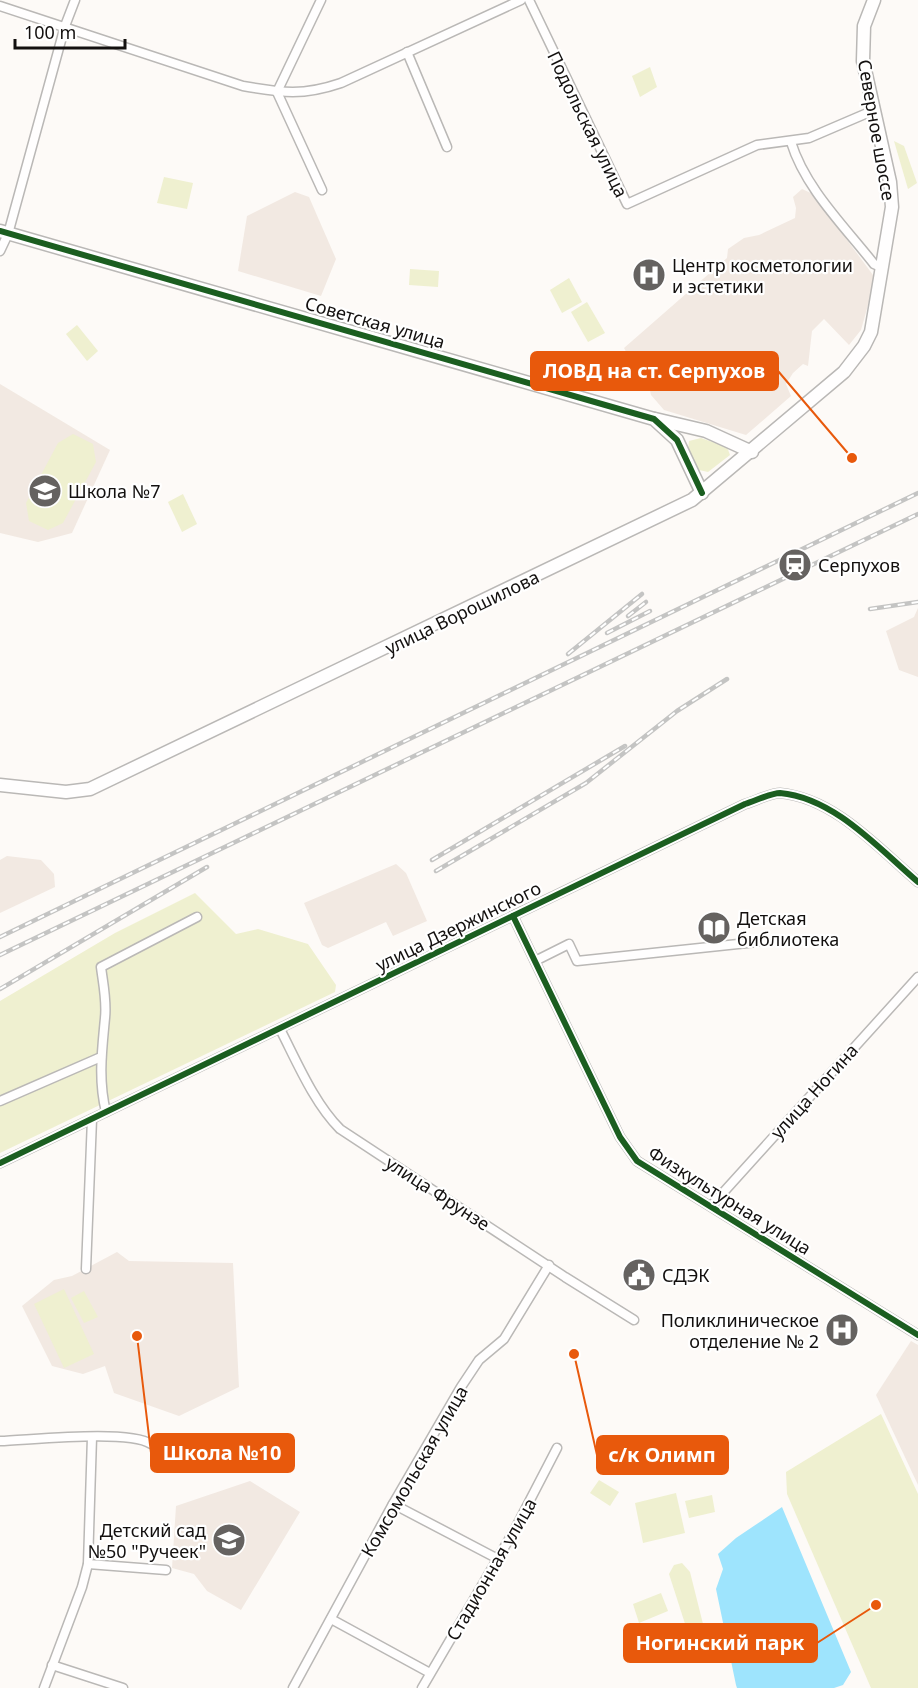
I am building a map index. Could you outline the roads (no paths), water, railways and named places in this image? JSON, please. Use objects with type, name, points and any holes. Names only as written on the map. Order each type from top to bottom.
[{"type":"main road","name":"Северное шоссе","points":[[871,332],[883,268],[892,198],[863,61],[864,26],[874,0]]},
{"type":"main road","name":"Советская улица","points":[[4,232],[654,419],[673,435],[702,494]]},
{"type":"main road","name":"улица Ворошилова","points":[[0,785],[66,792],[90,789],[605,544],[702,494],[844,372],[864,346],[871,332]]},
{"type":"main road","points":[[654,419],[706,431],[752,452]]},
{"type":"main road","points":[[681,451],[681,442],[688,432],[706,431]]},
{"type":"street","points":[[0,251],[65,26],[75,0]]},
{"type":"street","points":[[277,92],[321,0]]},
{"type":"street","points":[[0,6],[243,86],[277,92],[314,92],[341,83],[521,0]]},
{"type":"street","name":"Подольская улица","points":[[529,0],[627,204],[754,146],[809,138],[872,111]]},
{"type":"street","points":[[407,52],[447,147]]},
{"type":"street","points":[[277,92],[322,190]]},
{"type":"street","points":[[791,142],[801,168],[812,184],[874,264],[883,268]]},
{"type":"street","name":"улица Дзержинского","points":[[0,1162],[746,804],[779,793],[818,803],[837,815],[918,882]]},
{"type":"street","name":"Физкультурная улица","points":[[513,916],[620,1137],[637,1161],[918,1335]]},
{"type":"street","points":[[106,1112],[100,1091],[105,1019],[103,964],[197,917]]},
{"type":"street","points":[[535,961],[569,944],[577,961],[757,942]]},
{"type":"street","name":"улица Ногина","points":[[711,1206],[918,976]]},
{"type":"street","name":"улица Фрунзе","points":[[280,1029],[332,1122],[340,1130],[634,1320]]},
{"type":"street","points":[[0,1101],[101,1057]]},
{"type":"street","points":[[86,1269],[92,1119]]},
{"type":"street","name":"Комсомольская улица","points":[[293,1688],[393,1504],[479,1360],[504,1340],[549,1265]]},
{"type":"street","points":[[0,1441],[92,1437],[142,1438],[151,1444]]},
{"type":"street","points":[[44,1688],[82,1587],[88,1564],[92,1437]]},
{"type":"street","name":"Стадионная улица","points":[[422,1688],[498,1560],[557,1448]]},
{"type":"street","points":[[393,1504],[498,1560]]},
{"type":"street","points":[[88,1564],[166,1570]]},
{"type":"street","points":[[331,1619],[430,1673]]},
{"type":"street","points":[[52,1665],[123,1688]]},
{"type":"water","points":[[782,1507],[851,1672],[843,1685],[834,1688],[737,1688],[736,1685],[716,1589],[723,1569],[718,1554],[736,1538]]},
{"type":"railway","points":[[0,937],[918,493]]},
{"type":"railway","points":[[0,955],[918,514]]},
{"type":"railway","points":[[568,654],[642,594]]},
{"type":"railway","points":[[628,616],[646,602]]},
{"type":"railway","points":[[870,609],[918,602]]},
{"type":"railway","points":[[607,633],[650,611]]},
{"type":"railway","points":[[436,871],[586,783],[677,711],[727,679]]},
{"type":"railway","points":[[432,860],[625,746]]},
{"type":"railway","points":[[0,989],[207,867]]},
{"type":"place","name":"Центр косметологии и эстетики","points":[[649,275]]},
{"type":"place","name":"ЛОВД на ст. Серпухов","points":[[852,458]]},
{"type":"place","name":"Школа №7","points":[[45,491]]},
{"type":"place","name":"Серпухов","points":[[795,565]]},
{"type":"place","name":"Детская библиотека","points":[[714,928]]},
{"type":"place","name":"СДЭК","points":[[639,1275]]},
{"type":"place","name":"Поликлиническое отделение № 2","points":[[842,1330]]},
{"type":"place","name":"Школа №10","points":[[137,1336]]},
{"type":"place","name":"с/к Олимп","points":[[574,1354]]},
{"type":"place","name":"Детский сад №50 \"Ручеек\"","points":[[229,1540]]},
{"type":"place","name":"Ногинский парк","points":[[876,1605]]}]
